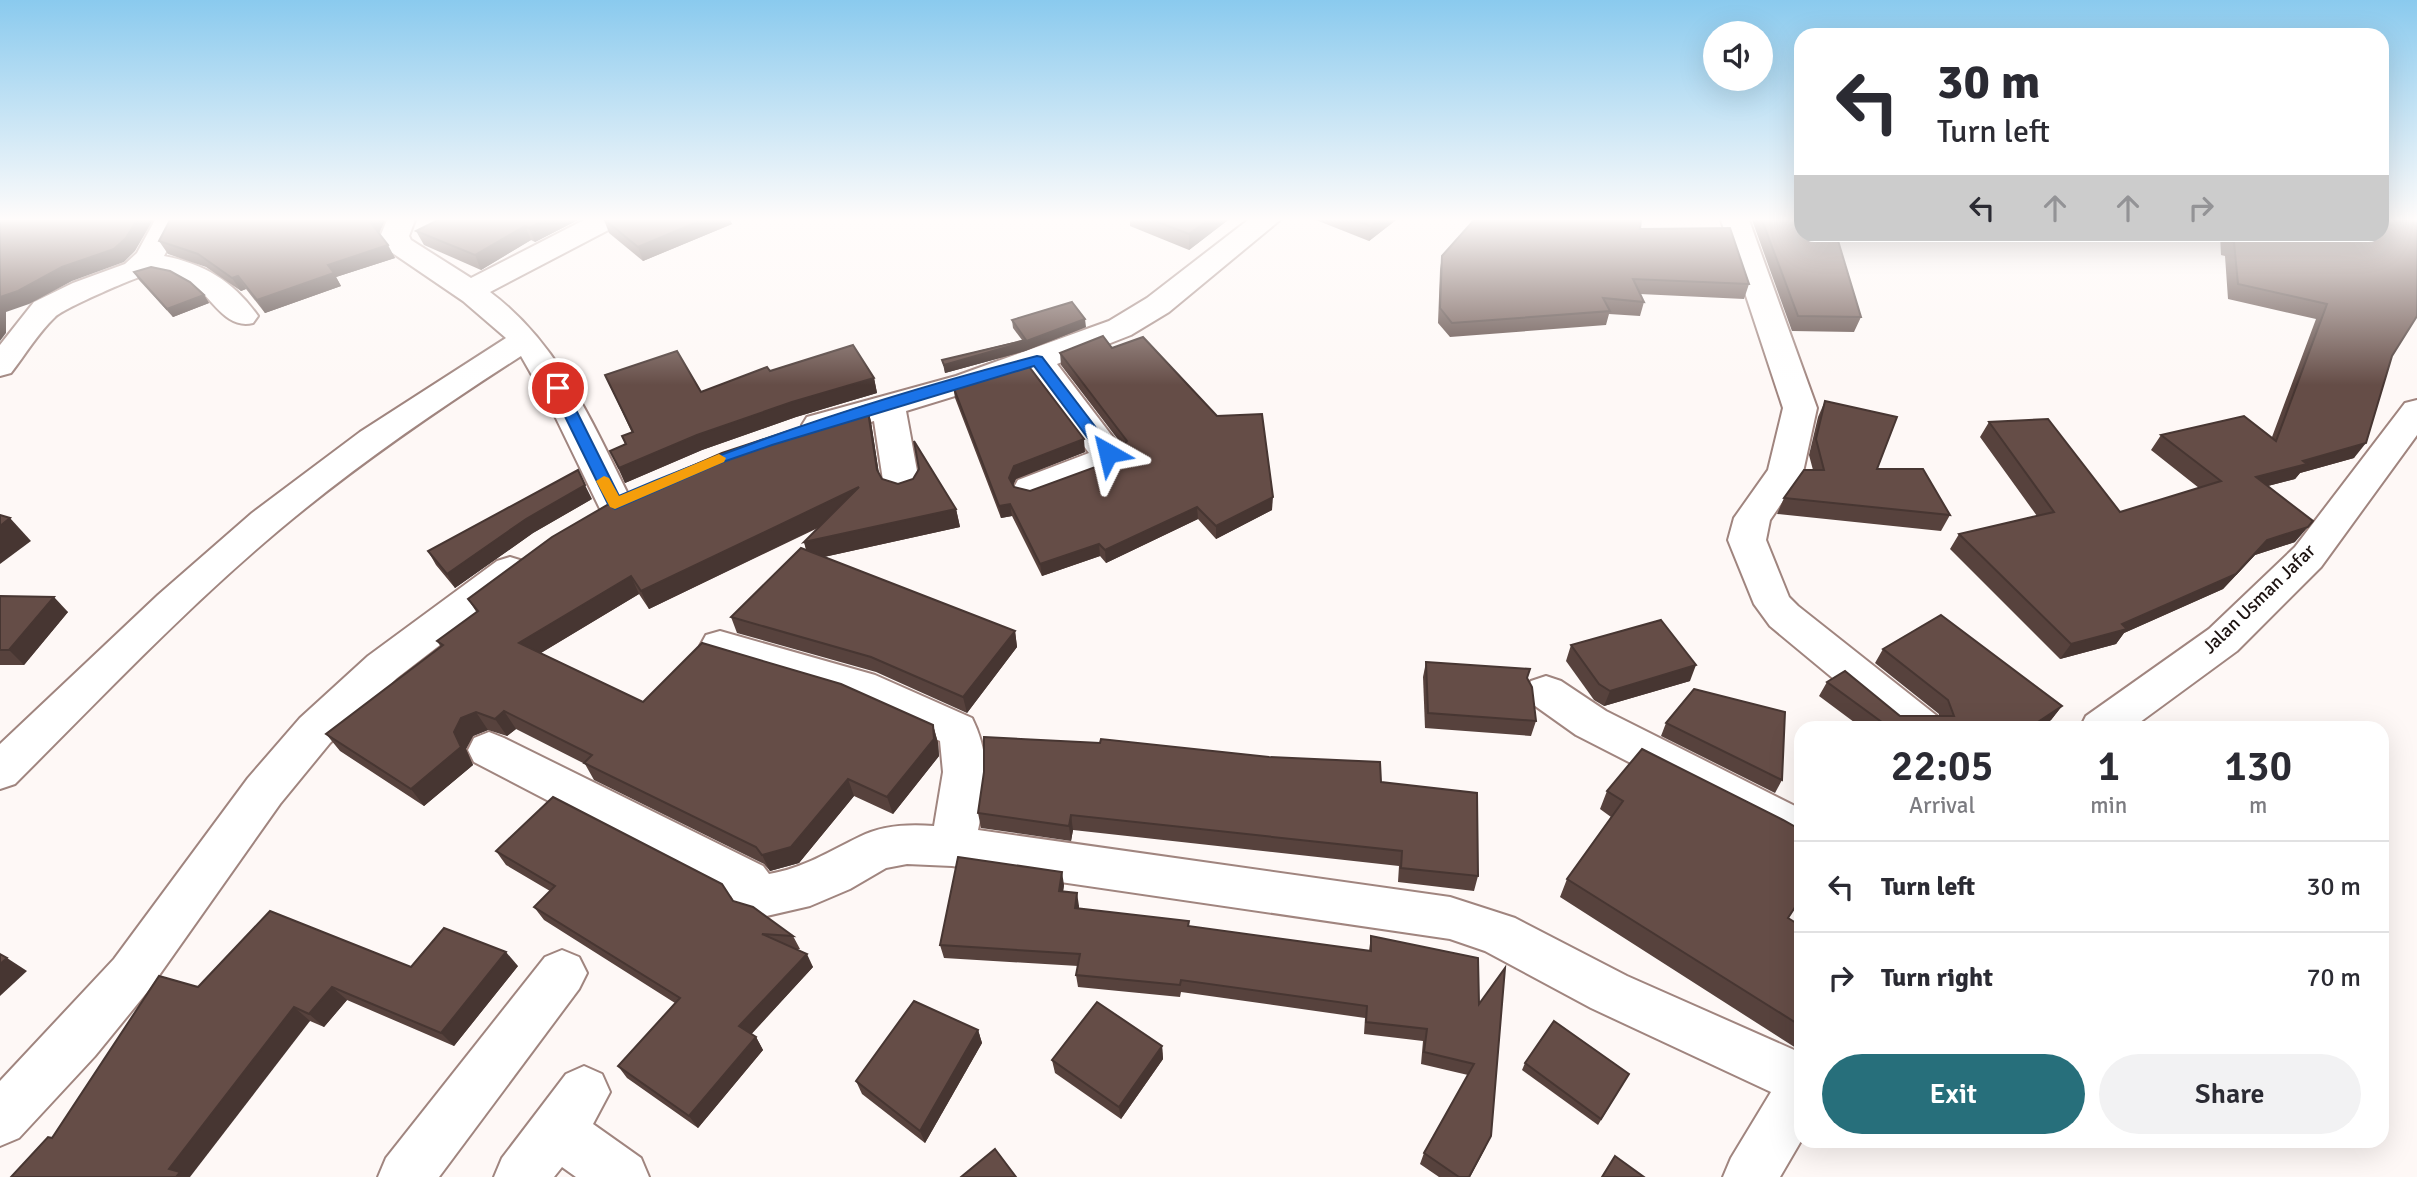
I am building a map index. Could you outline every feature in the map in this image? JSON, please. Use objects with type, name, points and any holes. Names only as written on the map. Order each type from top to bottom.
[{"type":"street","points":[[0,366],[45,309],[84,289],[127,275]]},
{"type":"street","points":[[201,275],[215,285],[242,316]]},
{"type":"street","points":[[444,275],[513,328],[558,388],[628,498],[581,524]]},
{"type":"street","points":[[468,291],[499,275]]},
{"type":"street","points":[[788,434],[1037,360],[1138,319],[1195,275]]},
{"type":"street","points":[[1754,275],[1800,408],[1786,472],[1752,518],[1746,540],[1773,604],[1784,616],[1913,721]]},
{"type":"street","points":[[0,771],[232,551],[354,453],[417,408],[523,341]]},
{"type":"street","points":[[1031,489],[1100,463],[1108,453],[1037,360]]},
{"type":"street","points":[[888,405],[902,486]]},
{"type":"street","name":"Jalan Usman Jafar","points":[[2111,721],[2223,640],[2308,557],[2417,411]]},
{"type":"street","points":[[0,1119],[61,1057],[147,954],[232,831],[343,701],[421,636],[537,551]]},
{"type":"street","points":[[720,646],[860,686],[957,730],[965,744],[965,760],[952,846]]},
{"type":"street","points":[[1546,692],[1591,723],[1794,827]]},
{"type":"street","points":[[489,750],[747,881],[758,897],[793,891],[834,875],[876,850],[907,844],[952,846],[1450,918],[1498,933],[1609,992],[1794,1076]]},
{"type":"street","points":[[405,1177],[562,972]]},
{"type":"street","points":[[1750,1177],[1794,1103]]},
{"type":"street","points":[[521,1177],[571,1111],[622,1177]]},
{"type":"building","points":[[0,275],[47,275],[18,291],[0,297]]},
{"type":"building","points":[[137,275],[177,275],[204,295],[167,309]]},
{"type":"building","points":[[228,275],[329,275],[257,300],[238,276],[232,278]]},
{"type":"building","points":[[1441,275],[1746,275],[1749,284],[1633,279],[1644,302],[1603,298],[1610,311],[1452,323],[1440,308]]},
{"type":"building","points":[[1783,275],[1848,275],[1861,317],[1798,316]]},
{"type":"building","points":[[2237,275],[2417,275],[2417,316],[2392,356],[2366,443],[2303,461],[2307,464],[2256,477],[2313,521],[2308,527],[2267,540],[2236,574],[2122,624],[2127,629],[2071,644],[1959,534],[2054,512],[1989,422],[2048,419],[2120,512],[2221,481],[2161,435],[2244,416],[2276,441],[2327,304],[2238,284]]},
{"type":"building","points":[[1072,302],[1085,319],[1024,342],[944,365],[942,360],[1026,340],[1012,320]]},
{"type":"building","points":[[1103,336],[1112,348],[1143,337],[1217,416],[1262,414],[1273,497],[1216,526],[1197,507],[1105,550],[1099,544],[1040,564],[1010,504],[999,506],[953,386],[1027,364],[1084,439],[1014,466],[1009,478],[1014,487],[1030,491],[1112,461],[1127,441],[1060,353]]},
{"type":"building","points":[[853,345],[874,378],[792,402],[697,435],[619,468],[610,451],[626,444],[622,436],[633,432],[605,375],[677,351],[701,392],[767,367],[770,371]]},
{"type":"building","points":[[1825,401],[1897,417],[1877,469],[1923,469],[1950,515],[1784,498],[1804,470],[1824,470],[1816,439]]},
{"type":"building","points":[[867,405],[877,470],[882,479],[898,484],[913,479],[919,469],[914,441],[956,509],[804,542],[859,487],[641,591],[631,576],[519,643],[643,702],[702,643],[841,684],[933,725],[934,739],[887,797],[848,779],[791,847],[762,855],[756,847],[584,763],[592,755],[504,711],[495,719],[476,712],[461,718],[454,732],[461,747],[411,789],[326,734],[443,645],[437,641],[478,611],[468,599],[552,537],[621,497],[722,453]]},
{"type":"building","points":[[578,470],[585,485],[526,519],[447,574],[428,551]]},
{"type":"building","points":[[0,515],[10,518],[0,526]]},
{"type":"building","points":[[801,548],[1015,631],[963,697],[871,657],[731,617]]},
{"type":"building","points":[[0,596],[54,597],[9,650],[0,650]]},
{"type":"building","points":[[1941,615],[2062,706],[2040,721],[1880,721],[1827,682],[1845,671],[1900,716],[1954,716],[1948,700],[1883,649]]},
{"type":"building","points":[[1661,620],[1696,665],[1610,691],[1599,684],[1571,645]]},
{"type":"building","points":[[1426,662],[1530,669],[1527,678],[1532,687],[1536,721],[1428,713]]},
{"type":"building","points":[[1694,689],[1785,712],[1782,780],[1666,723]]},
{"type":"building","points":[[984,737],[1100,743],[1101,739],[1269,757],[1380,762],[1381,782],[1477,793],[1478,876],[1401,868],[1402,851],[1071,815],[1069,826],[978,813],[984,772]]},
{"type":"building","points":[[1642,749],[1794,826],[1794,909],[1788,918],[1794,922],[1794,1022],[1567,879],[1623,801],[1607,791]]},
{"type":"building","points":[[553,797],[722,884],[733,901],[753,907],[793,936],[762,934],[807,954],[739,1026],[756,1037],[689,1116],[618,1066],[680,998],[534,907],[555,886],[496,851]]},
{"type":"building","points":[[958,857],[1062,872],[1059,891],[1077,893],[1075,908],[1189,921],[1188,926],[1371,951],[1371,936],[1478,958],[1479,1004],[1505,968],[1491,1136],[1469,1177],[1459,1177],[1424,1153],[1474,1064],[1424,1052],[1427,1029],[1366,1022],[1367,1006],[1181,980],[1180,985],[1076,975],[1080,954],[940,945]]},
{"type":"building","points":[[270,911],[411,967],[444,928],[506,952],[441,1033],[332,987],[309,1014],[294,1007],[169,1169],[180,1172],[176,1177],[11,1177],[48,1137],[52,1138],[159,976],[198,987]]},
{"type":"building","points":[[0,954],[7,958],[0,964]]},
{"type":"building","points":[[914,1001],[978,1030],[920,1131],[856,1081]]},
{"type":"building","points":[[1097,1002],[1162,1046],[1119,1107],[1052,1060]]},
{"type":"building","points":[[1554,1021],[1629,1074],[1601,1119],[1525,1063]]},
{"type":"building","points":[[995,1149],[1016,1177],[961,1177]]},
{"type":"building","points":[[1615,1156],[1644,1177],[1602,1177]]},
{"type":"slow traffic","points":[[604,481],[615,504],[719,458]]},
{"type":"route","points":[[558,388],[615,504],[715,460],[767,441],[968,383],[1037,360],[1108,453]]}]
